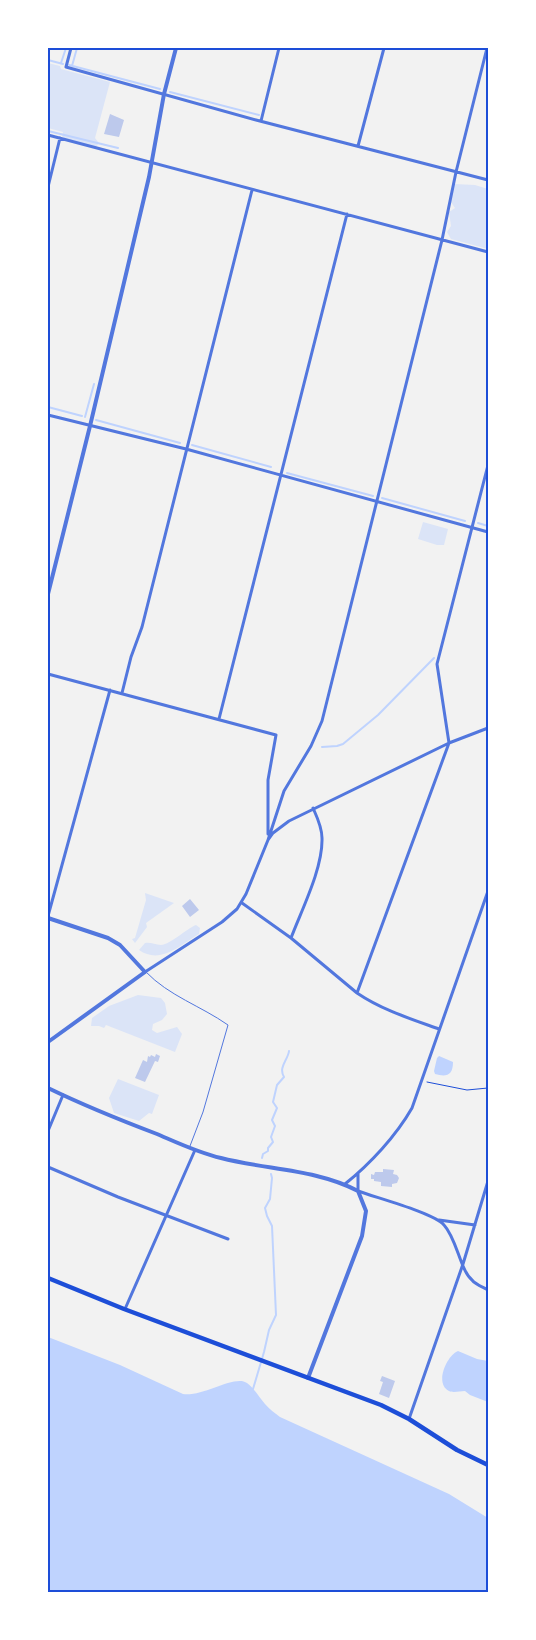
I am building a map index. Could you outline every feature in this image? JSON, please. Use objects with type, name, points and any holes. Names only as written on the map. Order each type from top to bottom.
[{"type":"main road","points":[[48,1278],[244,1355],[361,1397],[409,1419],[457,1450],[488,1465]]},
{"type":"street","points":[[71,48],[66,67],[260,121],[488,180]]},
{"type":"street","points":[[48,594],[90,426],[152,162],[164,94],[176,48]]},
{"type":"street","points":[[260,121],[279,48]]},
{"type":"street","points":[[358,146],[384,48]]},
{"type":"street","points":[[48,1042],[145,972],[222,922],[242,903],[268,840],[284,790],[311,746],[322,721],[442,240],[456,172],[487,48]]},
{"type":"street","points":[[48,135],[488,252]]},
{"type":"street","points":[[48,187],[60,138]]},
{"type":"street","points":[[122,693],[131,657],[142,627],[252,190]]},
{"type":"street","points":[[219,719],[347,214]]},
{"type":"street","points":[[48,415],[186,449],[488,532]]},
{"type":"street","points":[[357,993],[448,743],[437,664],[488,465]]},
{"type":"street","points":[[48,674],[276,735],[268,780],[268,840]]},
{"type":"street","points":[[110,690],[48,917],[108,938],[120,945],[145,972]]},
{"type":"street","points":[[268,840],[273,833],[289,820],[448,743],[488,728]]},
{"type":"street","points":[[291,938],[318,868],[322,839],[314,808]]},
{"type":"street","points":[[345,1184],[358,1173],[400,1127],[412,1108],[488,892]]},
{"type":"street","points":[[242,903],[291,938],[357,993],[395,1013],[439,1029]]},
{"type":"street","points":[[48,1088],[190,1148],[220,1158],[291,1170],[345,1184],[358,1191],[438,1220],[475,1224]]},
{"type":"street","points":[[48,1130],[62,1095]]},
{"type":"street","points":[[124,1309],[195,1150]]},
{"type":"street","points":[[48,1167],[118,1197],[228,1239]]},
{"type":"street","points":[[308,1378],[362,1236],[366,1211],[358,1191],[358,1173]]},
{"type":"street","points":[[409,1419],[463,1264],[488,1181]]},
{"type":"street","points":[[438,1220],[451,1235],[467,1274],[472,1281],[488,1290]]},
{"type":"lane","points":[[145,972],[173,994],[204,1008],[228,1025],[203,1112],[190,1148]]},
{"type":"path","points":[[422,1080],[467,1090],[488,1088]]},
{"type":"shaded area","points":[[48,63],[60,66],[61,69],[110,82],[95,138],[99,143],[96,147],[64,138],[62,136],[63,132],[48,128]]},
{"type":"shaded area","points":[[454,184],[475,185],[488,189],[488,249],[451,239],[447,232],[451,226],[449,212],[455,208],[451,202]]},
{"type":"shaded area","points":[[423,522],[448,529],[444,545],[437,545],[418,539]]},
{"type":"shaded area","points":[[145,893],[174,903],[146,923],[147,927],[135,943],[132,939],[135,938],[146,900]]},
{"type":"shaded area","points":[[196,925],[200,928],[199,934],[170,952],[155,955],[139,950],[145,943],[165,944]]},
{"type":"shaded area","points":[[138,995],[161,998],[165,1003],[167,1014],[162,1020],[153,1024],[152,1030],[157,1033],[177,1027],[182,1034],[175,1052],[106,1025],[104,1028],[91,1026],[92,1018],[109,1006]]},
{"type":"shaded area","points":[[118,1079],[159,1095],[152,1114],[149,1113],[139,1121],[114,1113],[109,1098]]},
{"type":"water","points":[[439,1056],[453,1062],[452,1070],[446,1075],[435,1074],[434,1071]]},
{"type":"water","points":[[48,1337],[120,1365],[183,1394],[191,1394],[227,1383],[242,1381],[247,1383],[267,1406],[280,1417],[449,1494],[488,1518],[488,1592],[48,1592]]},
{"type":"water","points":[[458,1351],[477,1359],[488,1361],[488,1402],[465,1391],[451,1392],[445,1387],[442,1376],[446,1364]]},
{"type":"building","points":[[110,114],[124,120],[119,137],[104,134]]},
{"type":"building","points":[[190,899],[199,910],[190,917],[182,906]]},
{"type":"building","points":[[156,1054],[160,1056],[158,1062],[155,1061],[145,1082],[135,1078],[143,1060],[147,1062],[148,1056],[155,1057]]},
{"type":"building","points":[[383,1169],[394,1170],[393,1174],[399,1178],[397,1183],[392,1184],[392,1187],[381,1186],[381,1182],[371,1179],[371,1174],[383,1172]]},
{"type":"building","points":[[382,1376],[395,1381],[389,1398],[379,1394],[383,1382],[380,1381]]},
{"type":"waterway","points":[[61,63],[66,48]]},
{"type":"waterway","points":[[72,66],[77,48]]},
{"type":"waterway","points":[[48,60],[63,64]]},
{"type":"waterway","points":[[69,65],[160,89]]},
{"type":"waterway","points":[[170,92],[259,115]]},
{"type":"waterway","points":[[48,131],[118,148]]},
{"type":"waterway","points":[[85,417],[94,384]]},
{"type":"waterway","points":[[48,407],[82,416]]},
{"type":"waterway","points":[[96,420],[180,443]]},
{"type":"waterway","points":[[192,445],[271,467]]},
{"type":"waterway","points":[[287,473],[373,496]]},
{"type":"waterway","points":[[382,498],[465,521]]},
{"type":"waterway","points":[[478,523],[488,526]]},
{"type":"waterway","points":[[322,747],[343,744],[378,715],[434,658]]},
{"type":"waterway","points":[[262,1158],[273,1142],[271,1137],[275,1126],[272,1120],[277,1108],[273,1102],[277,1085],[284,1077],[282,1070],[289,1051]]},
{"type":"waterway","points":[[253,1389],[269,1330],[276,1315],[272,1226],[265,1208],[270,1199],[271,1174]]}]
